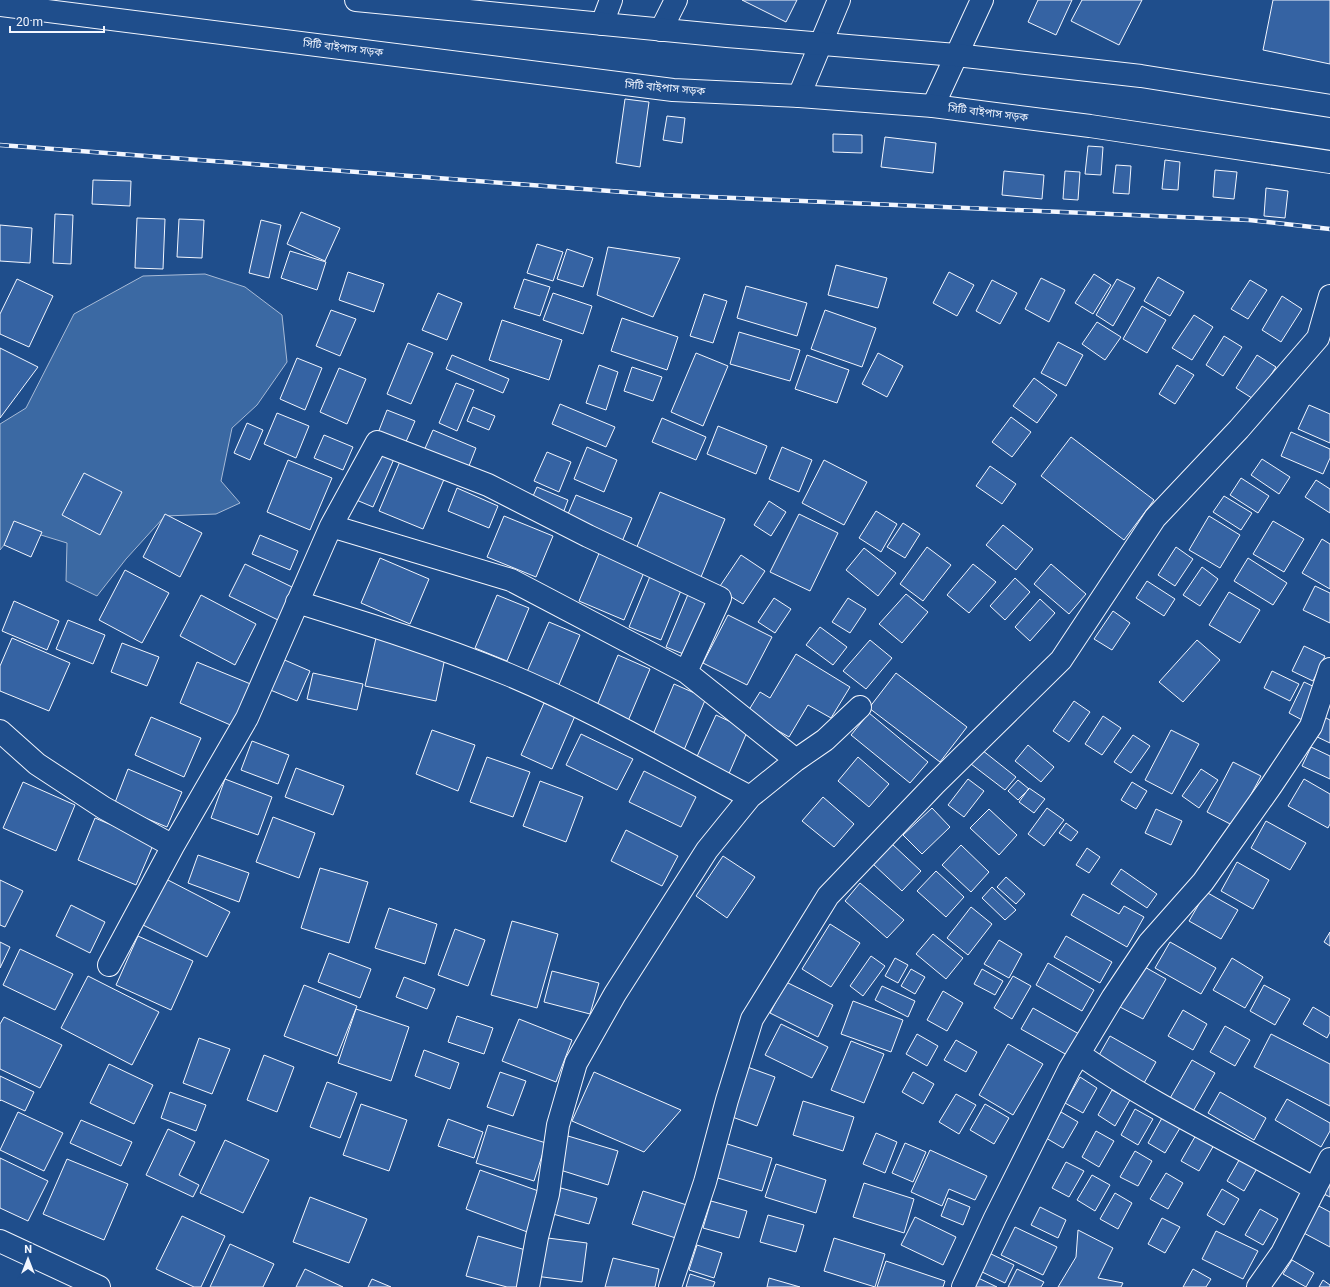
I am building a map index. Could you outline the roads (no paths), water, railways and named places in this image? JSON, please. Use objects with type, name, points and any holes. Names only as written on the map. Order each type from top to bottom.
[{"type":"street","points":[[356,0],[819,45],[956,55],[1141,76],[1330,106]]},
{"type":"street","points":[[602,24],[611,0]]},
{"type":"street","points":[[661,30],[676,0]]},
{"type":"street","points":[[799,96],[839,0]]},
{"type":"street","points":[[933,106],[982,0]]},
{"type":"street","name":"সিটি বাইপাস সড়ক","points":[[0,6],[65,6],[673,90],[799,96],[933,106],[1090,126],[1330,162]]},
{"type":"street","points":[[670,1287],[705,1182],[727,1100],[752,1019],[828,896],[935,784],[1061,660],[1155,518],[1239,429],[1318,338],[1330,296]]},
{"type":"street","points":[[110,965],[173,846],[247,718],[331,526],[377,442],[488,485],[588,536],[720,598],[686,672]]},
{"type":"street","points":[[331,526],[511,580],[686,672],[796,760]]},
{"type":"street","points":[[297,602],[402,634],[507,674],[583,708],[750,797]]},
{"type":"street","points":[[963,1287],[995,1218],[1079,1054],[1113,997],[1150,943],[1203,882],[1271,786],[1311,726],[1330,669]]},
{"type":"street","points":[[528,1287],[537,1237],[548,1194],[558,1125],[576,1063],[615,994],[707,850],[750,797],[796,760],[825,740],[860,707]]},
{"type":"street","points":[[0,731],[37,764],[104,808],[173,846]]},
{"type":"street","points":[[1079,1054],[1158,1104],[1315,1189]]},
{"type":"street","points":[[1258,1287],[1282,1253],[1330,1159]]},
{"type":"street","points":[[0,1241],[99,1287]]},
{"type":"water","points":[[205,274],[245,287],[282,315],[287,362],[257,405],[232,428],[221,481],[240,503],[216,514],[165,516],[126,559],[97,596],[66,581],[67,543],[18,528],[0,550],[0,424],[26,408],[74,314],[143,276]]},
{"type":"railway","points":[[0,145],[663,195],[1249,220],[1330,229]]}]
